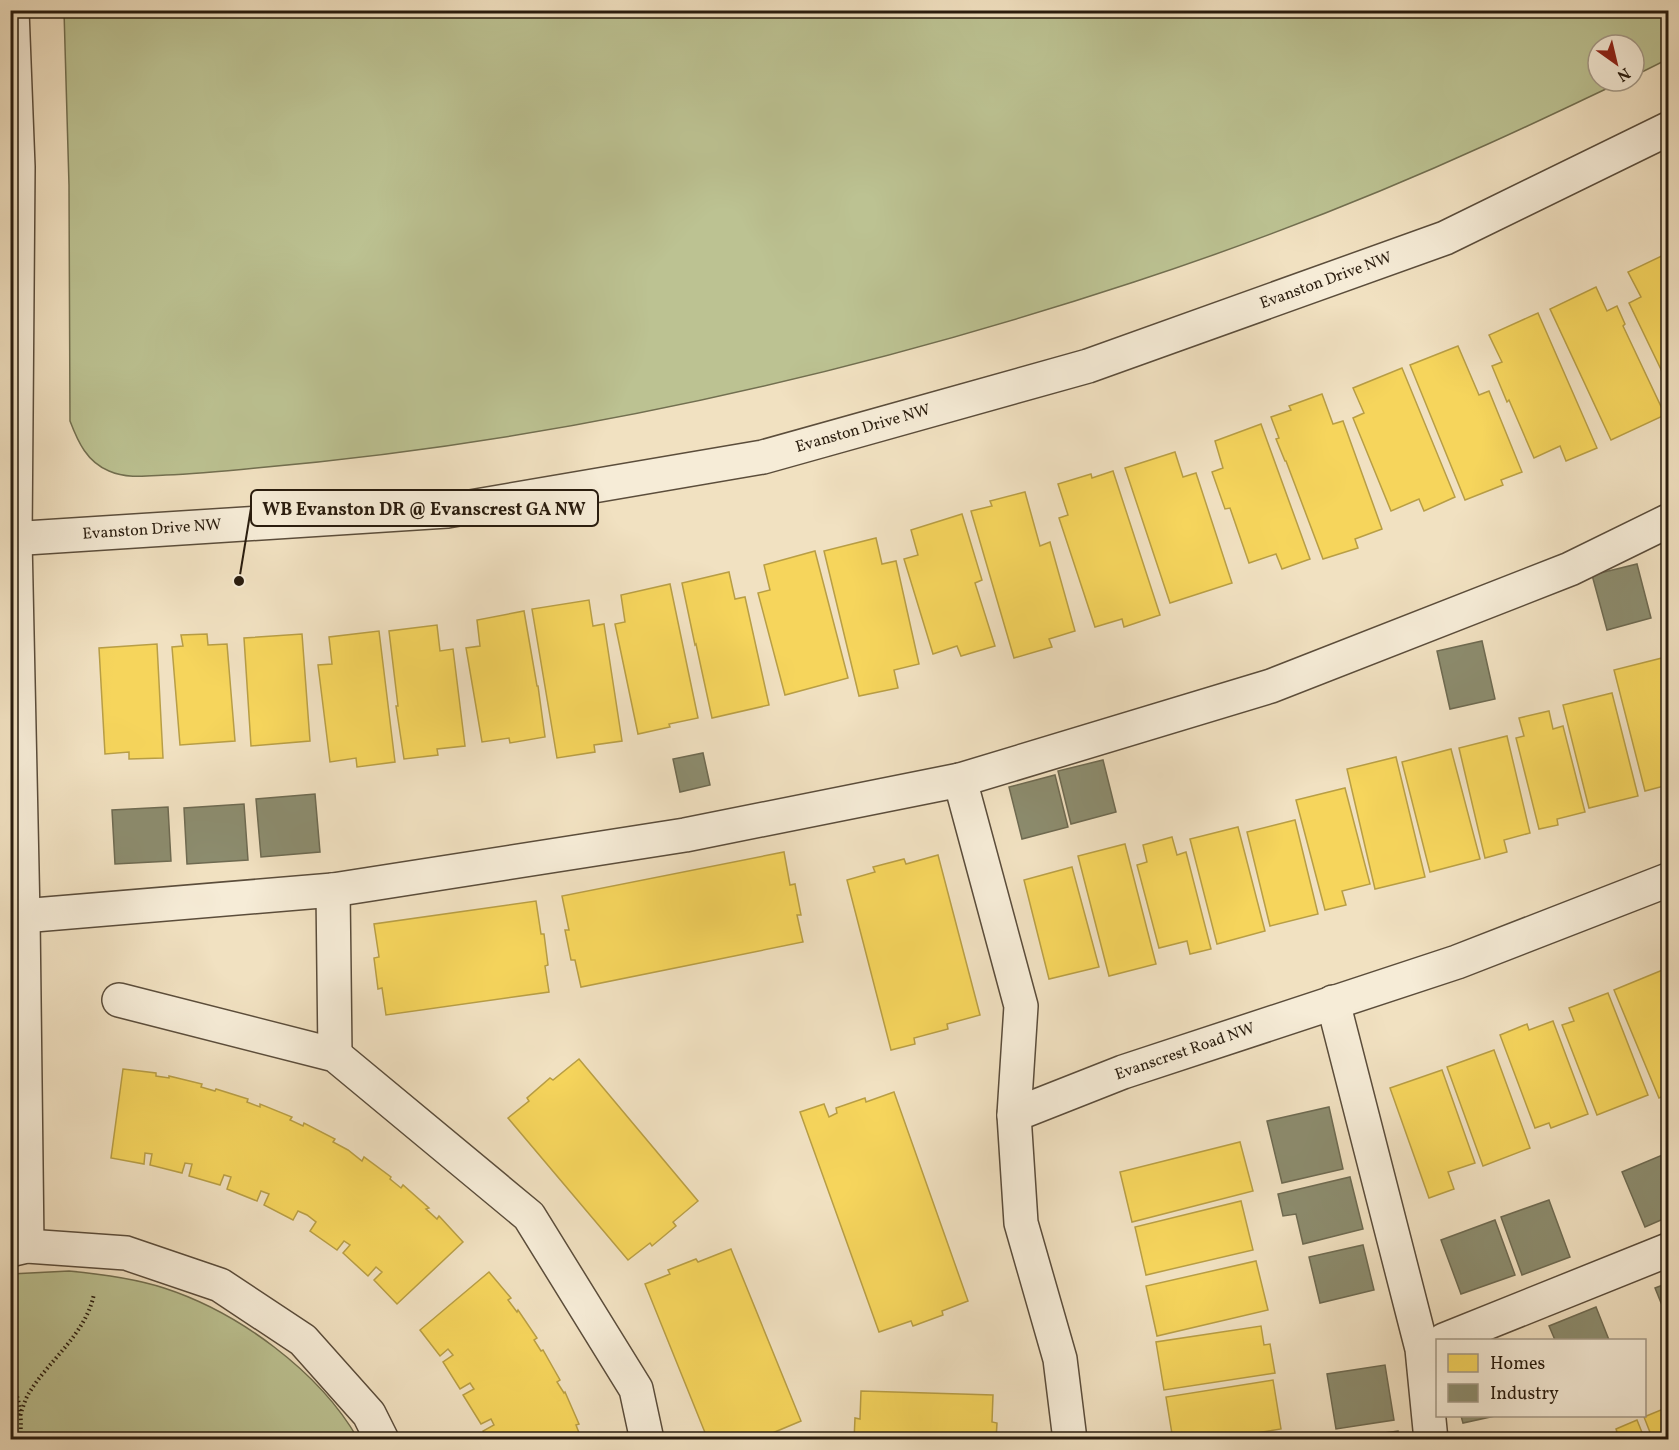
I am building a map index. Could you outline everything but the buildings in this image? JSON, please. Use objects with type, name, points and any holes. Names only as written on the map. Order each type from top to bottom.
[{"type":"street","points":[[12,10],[13,539],[19,1248],[126,1253],[220,1285],[303,1340],[369,1414],[382,1440]]},
{"type":"street","name":"Evanston Drive NW","points":[[13,539],[447,511],[764,457],[1088,366],[1434,242],[1668,129]]},
{"type":"street","points":[[17,917],[333,890],[685,835],[960,780],[1271,686],[1570,569],[1668,521]]},
{"type":"street","points":[[960,780],[1021,1006],[1014,1115],[1021,1223],[1060,1359],[1070,1440]]},
{"type":"street","name":"Evanscrest Road NW","points":[[1014,1115],[1122,1072],[1457,962],[1668,880]]},
{"type":"street","points":[[333,890],[335,1055]]},
{"type":"street","points":[[119,1000],[335,1055],[529,1216],[636,1389],[647,1440]]},
{"type":"street","points":[[1333,1002],[1434,1344],[1431,1440]]},
{"type":"street","points":[[1446,1339],[1668,1250]]},
{"type":"path","points":[[20,1415],[28,1394],[81,1326],[92,1306],[95,1290]]},
{"type":"path","points":[[10,1380],[18,1395],[20,1440]]},
{"type":"green space","points":[[1668,10],[1668,59],[1646,70],[1646,33],[1586,33],[1586,93],[1597,93],[1401,182],[1268,235],[1134,282],[919,347],[701,400],[479,441],[245,469],[137,476],[123,475],[101,467],[89,457],[80,444],[70,421],[69,185],[64,11]]},
{"type":"green space","points":[[69,1271],[117,1277],[164,1288],[220,1312],[248,1328],[274,1347],[322,1390],[342,1414],[358,1439],[11,1439],[11,1274]]},
{"type":"place","name":"WB Evanston DR @ Evanscrest GA NW","points":[[239,581]]}]
